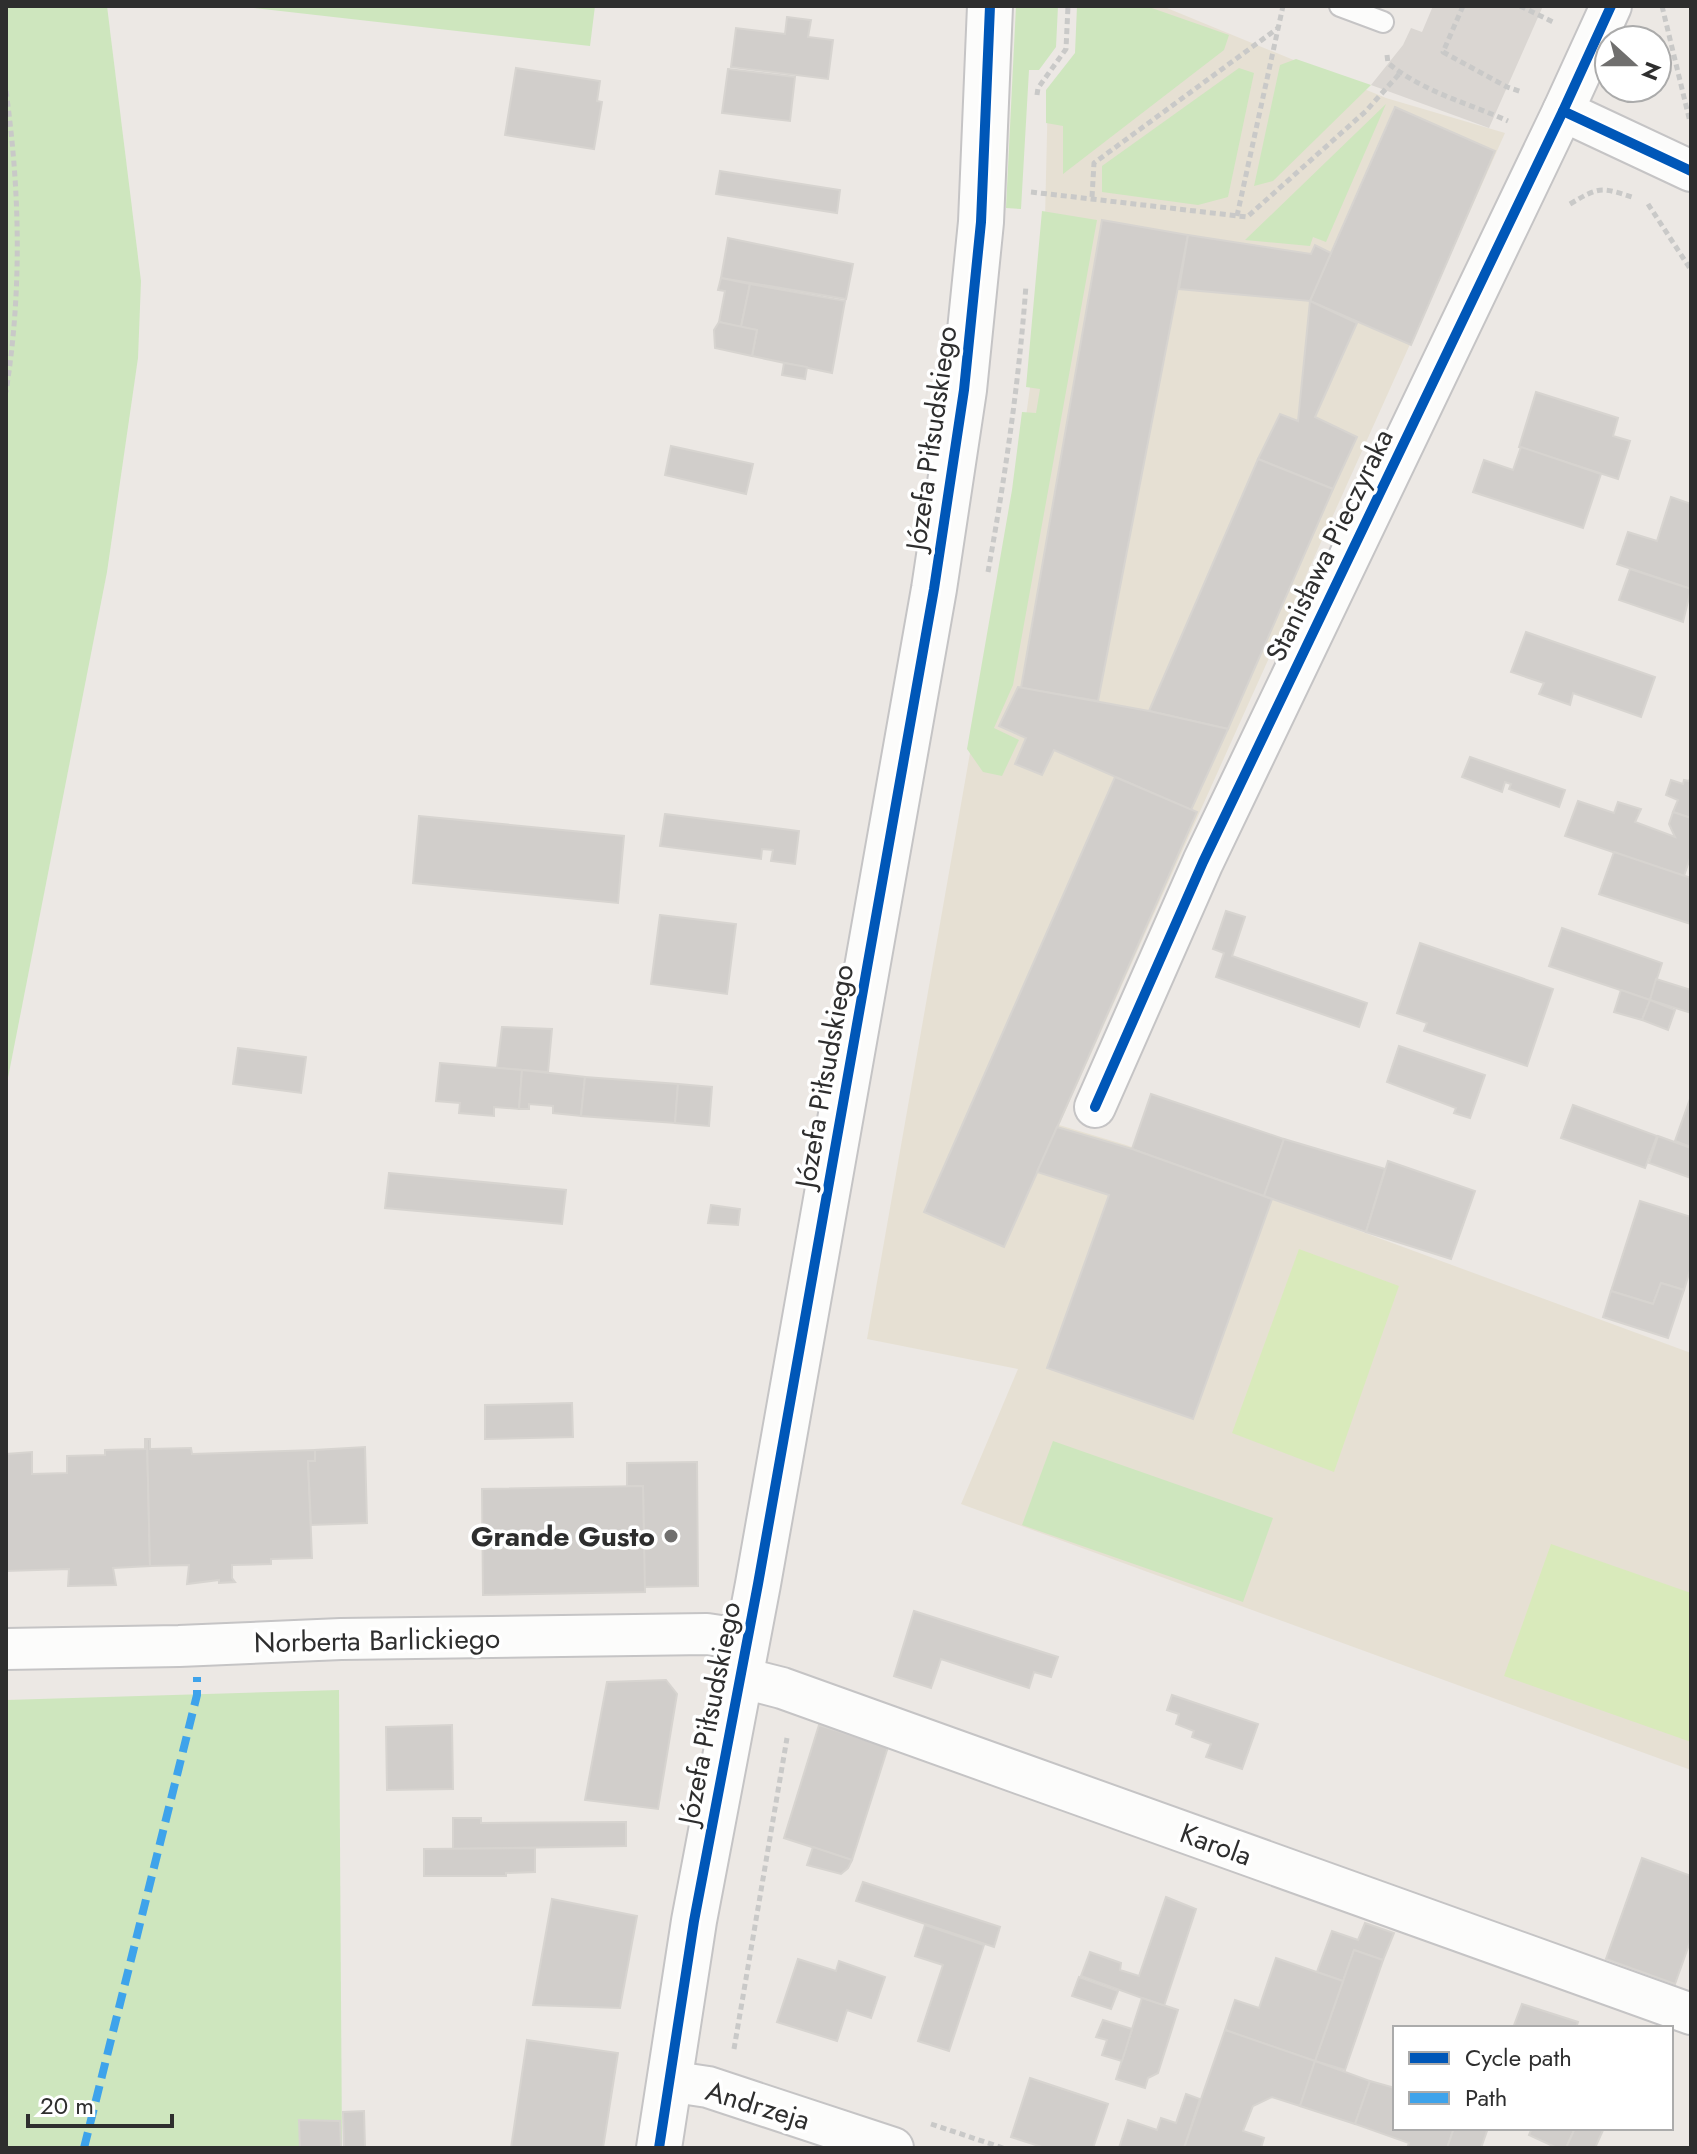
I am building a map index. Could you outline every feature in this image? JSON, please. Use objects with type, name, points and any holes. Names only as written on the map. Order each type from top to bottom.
[{"type":"street","name":"Józefa Piłsudskiego","points":[[659,2148],[694,1921],[934,589],[959,421],[981,222],[990,6]]},
{"type":"street","name":"Stanisława Pieczyraka","points":[[1095,1107],[1203,862],[1549,104],[1611,6]]},
{"type":"street","points":[[1549,104],[1691,171]]},
{"type":"street","name":"Norberta Barlickiego","points":[[6,1649],[341,1639],[707,1634],[743,1658]]},
{"type":"street","name":"Karola","points":[[743,1658],[791,1692],[1691,2014]]},
{"type":"street","name":"Andrzeja","points":[[668,2081],[708,2087],[893,2148]]},
{"type":"lane","points":[[1340,6],[1383,22]]},
{"type":"path","points":[[1237,216],[1283,6]]},
{"type":"path","points":[[1463,6],[1443,52],[1507,87],[1549,104]]},
{"type":"path","points":[[1662,6],[1691,126]]},
{"type":"path","points":[[1383,22],[1388,63],[1400,73],[1438,94],[1520,126]]},
{"type":"path","points":[[1092,197],[1094,163],[1278,28]]},
{"type":"path","points":[[1031,192],[1247,217],[1366,111],[1400,73]]},
{"type":"path","points":[[6,91],[15,158],[18,221],[18,284],[6,392]]},
{"type":"path","points":[[727,2093],[787,1738]]},
{"type":"shaded area","points":[[1080,6],[1162,6],[1386,98],[1505,133],[1059,1125],[1126,1145],[1691,1353],[1691,1770],[961,1504],[1018,1369],[867,1339],[1015,497],[1031,380],[1045,219],[1048,91],[1078,53]]},
{"type":"shaded area","points":[[1433,6],[1543,6],[1489,128],[1371,85],[1403,45],[1411,28],[1422,32]]},
{"type":"green space","points":[[6,6],[107,6],[141,281],[138,358],[107,572],[6,1088]]},
{"type":"green space","points":[[237,6],[595,6],[590,46]]},
{"type":"green space","points":[[1016,6],[1058,6],[1056,47],[1039,70],[1029,70],[1021,209],[1006,208]]},
{"type":"green space","points":[[1077,6],[1146,6],[1229,35],[1224,50],[1063,174],[1063,126],[1046,123],[1046,90],[1075,53]]},
{"type":"green space","points":[[1296,59],[1371,85],[1273,181],[1254,186],[1280,65]]},
{"type":"green space","points":[[1239,68],[1254,73],[1228,197],[1198,205],[1102,192],[1102,166]]},
{"type":"green space","points":[[1386,104],[1326,242],[1313,237],[1310,246],[1245,240]]},
{"type":"green space","points":[[1042,211],[1097,220],[1013,685],[994,728],[1019,740],[1002,776],[983,772],[967,749],[1012,490],[1022,412],[1036,413],[1040,389],[1026,387]]},
{"type":"green space","points":[[1299,1249],[1399,1286],[1334,1472],[1232,1433]]},
{"type":"green space","points":[[1053,1441],[1273,1518],[1243,1602],[1022,1525]]},
{"type":"green space","points":[[1551,1544],[1691,1593],[1691,1742],[1504,1676]]},
{"type":"green space","points":[[339,1690],[342,2148],[6,2148],[6,1700]]},
{"type":"building","points":[[787,17],[811,20],[808,37],[833,40],[828,79],[731,67],[736,28],[785,34]]},
{"type":"building","points":[[516,68],[600,81],[597,101],[602,102],[594,149],[505,135]]},
{"type":"building","points":[[728,69],[795,77],[790,121],[722,113]]},
{"type":"building","points":[[1395,107],[1495,151],[1411,345],[1310,301]]},
{"type":"building","points":[[720,171],[840,190],[837,213],[716,194]]},
{"type":"building","points":[[1102,220],[1188,235],[1098,701],[1021,688]]},
{"type":"building","points":[[1188,235],[1311,254],[1315,245],[1331,253],[1310,301],[1179,289]]},
{"type":"building","points":[[728,238],[853,264],[846,299],[721,278]]},
{"type":"building","points":[[721,278],[750,284],[741,327],[719,322],[725,291],[718,290]]},
{"type":"building","points":[[750,284],[845,301],[832,373],[752,356],[757,330],[741,327]]},
{"type":"building","points":[[1310,301],[1357,323],[1315,417],[1357,437],[1333,489],[1258,459],[1280,414],[1298,421]]},
{"type":"building","points":[[719,322],[757,330],[752,356],[715,348],[714,330]]},
{"type":"building","points":[[784,363],[807,367],[805,379],[782,375]]},
{"type":"building","points":[[1536,392],[1618,418],[1613,436],[1630,441],[1618,479],[1519,447]]},
{"type":"building","points":[[671,446],[753,464],[746,494],[665,475]]},
{"type":"building","points":[[1521,447],[1601,474],[1583,528],[1473,492],[1484,460],[1513,470]]},
{"type":"building","points":[[1258,459],[1333,489],[1228,729],[1149,711]]},
{"type":"building","points":[[1671,497],[1691,504],[1691,589],[1617,564],[1628,532],[1657,541]]},
{"type":"building","points":[[1630,569],[1691,589],[1683,622],[1619,600]]},
{"type":"building","points":[[1526,632],[1655,677],[1641,717],[1573,693],[1570,705],[1539,694],[1544,683],[1511,672]]},
{"type":"building","points":[[1018,687],[1228,729],[1191,810],[1054,750],[1042,775],[1015,764],[1026,738],[999,726]]},
{"type":"building","points":[[1470,757],[1565,790],[1559,807],[1509,789],[1511,784],[1505,782],[1502,792],[1462,777]]},
{"type":"building","points":[[1691,776],[1691,818],[1673,812],[1678,800],[1666,795],[1671,780],[1683,784]]},
{"type":"building","points":[[1115,777],[1197,812],[1004,1247],[924,1212]]},
{"type":"building","points":[[1578,801],[1614,813],[1618,802],[1641,809],[1635,822],[1675,837],[1669,824],[1673,812],[1691,818],[1691,855],[1684,876],[1565,836]]},
{"type":"building","points":[[665,814],[799,831],[795,864],[771,861],[773,850],[762,849],[761,859],[660,846]]},
{"type":"building","points":[[419,816],[624,836],[618,903],[413,883]]},
{"type":"building","points":[[1614,852],[1691,878],[1691,924],[1599,894]]},
{"type":"building","points":[[1226,911],[1245,917],[1232,956],[1367,1003],[1359,1027],[1216,977],[1224,953],[1213,949]]},
{"type":"building","points":[[660,915],[736,924],[727,994],[651,984]]},
{"type":"building","points":[[1562,928],[1662,963],[1650,1000],[1549,966]]},
{"type":"building","points":[[1420,943],[1553,989],[1527,1066],[1424,1031],[1427,1023],[1397,1013]]},
{"type":"building","points":[[1656,979],[1691,990],[1691,1013],[1650,1000]]},
{"type":"building","points":[[1621,990],[1650,1000],[1642,1020],[1614,1012]]},
{"type":"building","points":[[1650,1000],[1675,1010],[1668,1030],[1642,1020]]},
{"type":"building","points":[[502,1027],[552,1029],[548,1072],[497,1068]]},
{"type":"building","points":[[1399,1046],[1485,1075],[1470,1118],[1454,1113],[1456,1108],[1387,1082]]},
{"type":"building","points":[[238,1048],[306,1057],[301,1093],[233,1084]]},
{"type":"building","points":[[440,1063],[522,1070],[519,1109],[494,1107],[494,1116],[459,1113],[460,1103],[436,1101]]},
{"type":"building","points":[[522,1070],[585,1077],[581,1116],[553,1113],[553,1106],[529,1104],[529,1109],[519,1109]]},
{"type":"building","points":[[585,1077],[678,1084],[675,1123],[581,1116]]},
{"type":"building","points":[[678,1084],[712,1087],[709,1126],[675,1123]]},
{"type":"building","points":[[1151,1094],[1284,1139],[1264,1196],[1132,1149]]},
{"type":"building","points":[[1691,1096],[1691,1147],[1675,1141]]},
{"type":"building","points":[[1573,1105],[1657,1136],[1645,1168],[1561,1138]]},
{"type":"building","points":[[1057,1127],[1132,1149],[1272,1199],[1193,1419],[1047,1368],[1109,1195],[1037,1172]]},
{"type":"building","points":[[1658,1136],[1691,1148],[1691,1178],[1649,1163]]},
{"type":"building","points":[[1284,1139],[1385,1169],[1366,1232],[1264,1196]]},
{"type":"building","points":[[1388,1161],[1475,1191],[1451,1259],[1366,1232]]},
{"type":"building","points":[[389,1173],[566,1190],[562,1224],[385,1208]]},
{"type":"building","points":[[1640,1201],[1691,1217],[1691,1267],[1684,1290],[1661,1283],[1653,1304],[1611,1291]]},
{"type":"building","points":[[711,1205],[740,1209],[738,1225],[708,1223]]},
{"type":"building","points":[[1661,1283],[1684,1290],[1668,1338],[1603,1317],[1611,1291],[1653,1304]]},
{"type":"building","points":[[572,1403],[573,1437],[485,1439],[485,1405]]},
{"type":"building","points":[[145,1439],[150,1566],[113,1568],[116,1585],[68,1586],[69,1569],[6,1571],[6,1454],[32,1452],[32,1474],[67,1473],[67,1456],[105,1455],[105,1450],[145,1449]]},
{"type":"building","points":[[147,1439],[150,1439],[150,1449],[191,1448],[192,1454],[315,1450],[315,1461],[308,1461],[312,1558],[271,1559],[271,1564],[232,1565],[235,1582],[219,1583],[219,1580],[187,1584],[189,1565],[150,1566]]},
{"type":"building","points":[[365,1447],[367,1523],[311,1525],[308,1461],[315,1461],[315,1450]]},
{"type":"building","name":"Grande Gusto","points":[[697,1462],[698,1586],[644,1587],[643,1486],[627,1486],[627,1463]]},
{"type":"building","points":[[643,1486],[645,1592],[483,1595],[482,1489]]},
{"type":"building","points":[[914,1611],[1058,1657],[1051,1677],[1034,1672],[1029,1688],[941,1659],[931,1688],[894,1676]]},
{"type":"building","points":[[666,1680],[677,1694],[658,1809],[585,1800],[607,1682]]},
{"type":"building","points":[[1172,1695],[1258,1724],[1242,1769],[1206,1757],[1211,1744],[1192,1737],[1194,1731],[1176,1724],[1179,1714],[1167,1710]]},
{"type":"building","points":[[452,1725],[453,1789],[387,1790],[386,1727]]},
{"type":"building","points":[[819,1725],[888,1747],[852,1860],[784,1838]]},
{"type":"building","points":[[453,1818],[481,1818],[481,1823],[626,1822],[626,1846],[453,1849]]},
{"type":"building","points":[[813,1847],[852,1860],[841,1874],[807,1865]]},
{"type":"building","points":[[535,1848],[535,1872],[506,1873],[506,1876],[424,1876],[424,1849]]},
{"type":"building","points":[[1642,1858],[1691,1876],[1691,1939],[1675,1984],[1606,1959]]},
{"type":"building","points":[[863,1882],[1000,1927],[994,1947],[856,1901]]},
{"type":"building","points":[[1166,1897],[1196,1909],[1164,2006],[1081,1976],[1090,1952],[1121,1963],[1120,1970],[1139,1976]]},
{"type":"building","points":[[552,1899],[637,1916],[620,2008],[533,2005]]},
{"type":"building","points":[[1365,1923],[1394,1933],[1383,1960],[1354,1950],[1343,1981],[1317,1972],[1332,1931],[1358,1940]]},
{"type":"building","points":[[925,1925],[984,1945],[949,2051],[918,2041],[943,1965],[915,1956]]},
{"type":"building","points":[[1354,1950],[1383,1960],[1345,2070],[1315,2061]]},
{"type":"building","points":[[1276,1958],[1343,1981],[1315,2061],[1225,2030],[1235,2000],[1259,2008]]},
{"type":"building","points":[[798,1959],[836,1971],[839,1961],[885,1977],[871,2018],[847,2010],[837,2041],[777,2022]]},
{"type":"building","points":[[1079,1977],[1118,1991],[1111,2009],[1072,1996]]},
{"type":"building","points":[[1142,1998],[1178,2010],[1158,2073],[1148,2078],[1145,2088],[1116,2079]]},
{"type":"building","points":[[1522,2004],[1578,2022],[1577,2026],[1514,2026]]},
{"type":"building","points":[[1103,2020],[1132,2029],[1122,2061],[1102,2055],[1107,2040],[1096,2037]]},
{"type":"building","points":[[1225,2030],[1315,2061],[1300,2106],[1272,2097],[1253,2106],[1243,2131],[1264,2138],[1261,2148],[1184,2148]]},
{"type":"building","points":[[527,2040],[618,2053],[603,2148],[511,2148]]},
{"type":"building","points":[[1315,2061],[1370,2081],[1355,2124],[1300,2106]]},
{"type":"building","points":[[1030,2078],[1108,2104],[1093,2148],[1045,2148],[1011,2137]]},
{"type":"building","points":[[1370,2081],[1393,2087],[1393,2130],[1453,2130],[1447,2148],[1407,2148],[1409,2143],[1355,2124]]},
{"type":"building","points":[[1186,2094],[1200,2099],[1184,2148],[1119,2148],[1128,2120],[1157,2130],[1161,2118],[1176,2123]]},
{"type":"building","points":[[364,2111],[365,2148],[344,2148],[343,2112]]},
{"type":"building","points":[[299,2120],[340,2121],[341,2148],[300,2148]]},
{"type":"building","points":[[1453,2130],[1487,2130],[1481,2148],[1447,2148]]},
{"type":"building","points":[[1531,2130],[1574,2130],[1566,2148],[1557,2148],[1529,2135]]},
{"type":"building","points":[[1574,2130],[1603,2130],[1595,2148],[1566,2148]]},
{"type":"marked path","points":[[84,2148],[197,1695],[197,1677]]},
{"type":"cycle path","points":[[659,2148],[694,1921],[758,1584],[934,589],[964,390],[981,222],[990,6]]},
{"type":"cycle path","points":[[1095,1107],[1203,862],[1611,6]]},
{"type":"cycle path","points":[[1563,111],[1691,171]]},
{"type":"place","name":"Grande Gusto","points":[[671,1536]]}]
